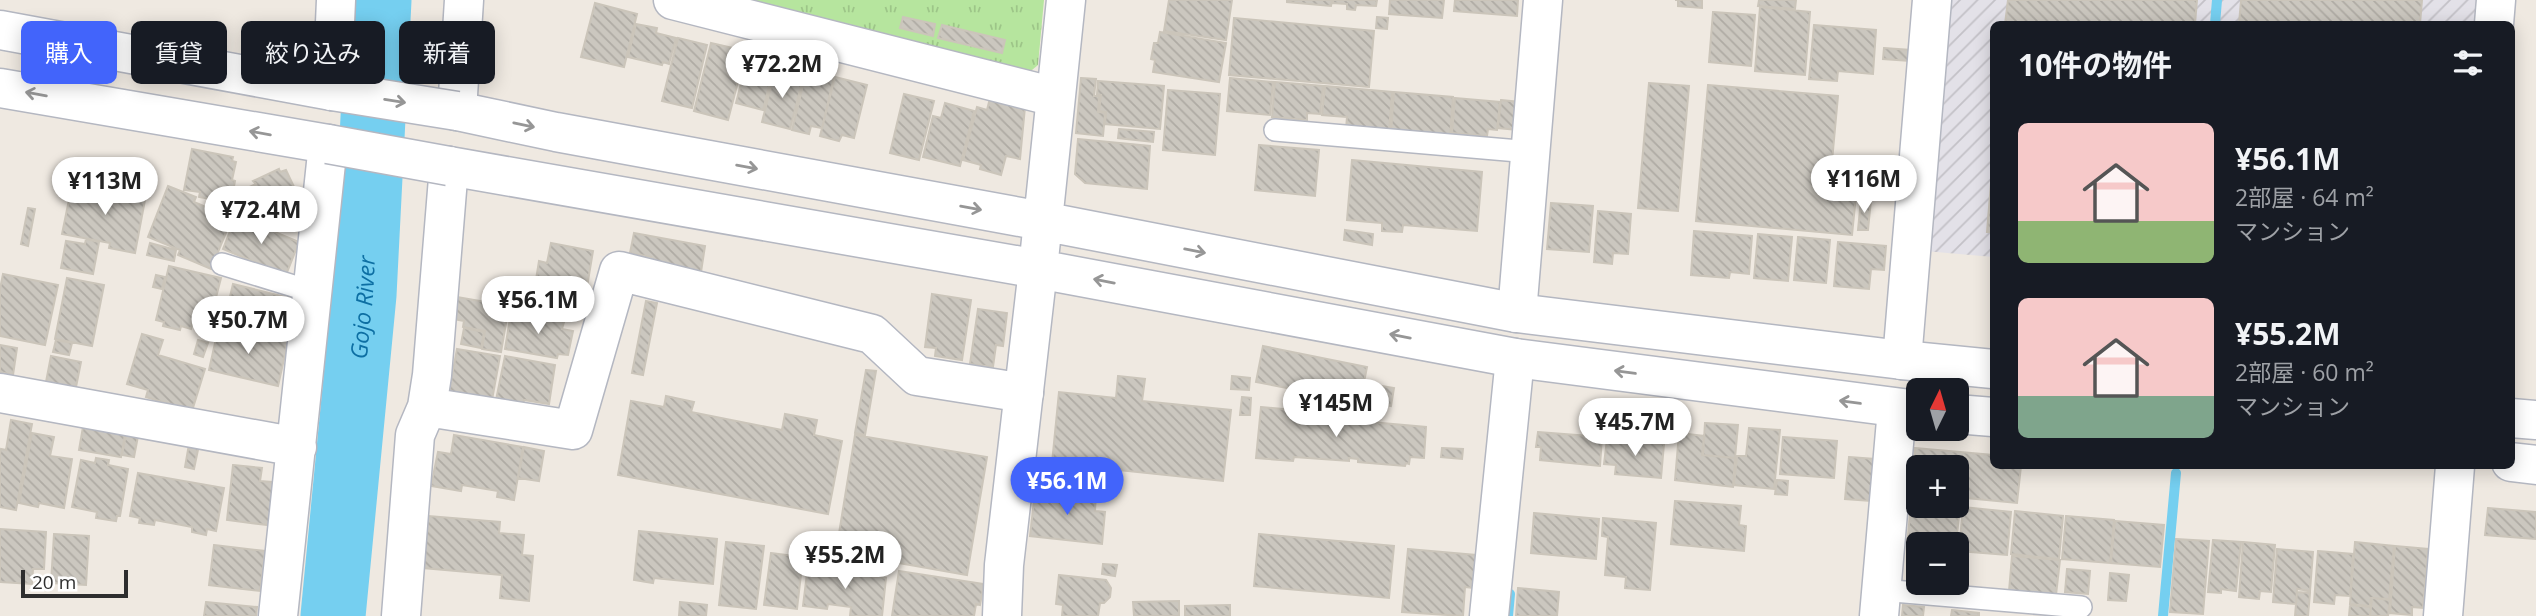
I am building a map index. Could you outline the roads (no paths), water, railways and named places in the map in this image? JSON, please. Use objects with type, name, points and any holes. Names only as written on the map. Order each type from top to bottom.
[{"type":"street","points":[[332,91],[337,0]]},
{"type":"street","points":[[457,111],[464,0]]},
{"type":"street","points":[[673,0],[1055,97]]},
{"type":"street","points":[[1002,616],[1004,565],[1066,0]]},
{"type":"street","points":[[1517,313],[1543,0]]},
{"type":"street","points":[[1902,360],[1932,0]]},
{"type":"street","points":[[2494,21],[2496,0]]},
{"type":"street","points":[[0,30],[332,91],[457,111],[1517,313],[1990,369]]},
{"type":"street","points":[[0,88],[1038,269],[1514,358],[1906,410]]},
{"type":"street","points":[[278,616],[328,144]]},
{"type":"street","points":[[410,615],[415,435],[427,407],[432,375],[449,166]]},
{"type":"street","points":[[427,407],[573,430],[620,271],[872,334],[917,376],[1024,393]]},
{"type":"street","points":[[1489,616],[1514,358]]},
{"type":"street","points":[[0,393],[297,447]]},
{"type":"street","points":[[1969,415],[1990,417]]},
{"type":"street","points":[[2515,418],[2536,420]]},
{"type":"street","points":[[1880,603],[1906,424]]},
{"type":"street","points":[[2515,462],[2536,465]]},
{"type":"street","points":[[2443,616],[2455,469]]},
{"type":"lane","points":[[1275,130],[1530,152]]},
{"type":"lane","points":[[222,264],[313,292]]},
{"type":"lane","points":[[1880,603],[2081,607]]},
{"type":"waterway","name":"Gojo River","points":[[333,616],[364,295],[379,0]]},
{"type":"waterway","points":[[2215,21],[2217,0]]},
{"type":"waterway","points":[[2163,616],[2176,473]]},
{"type":"waterway","points":[[1508,616],[1510,594]]}]
